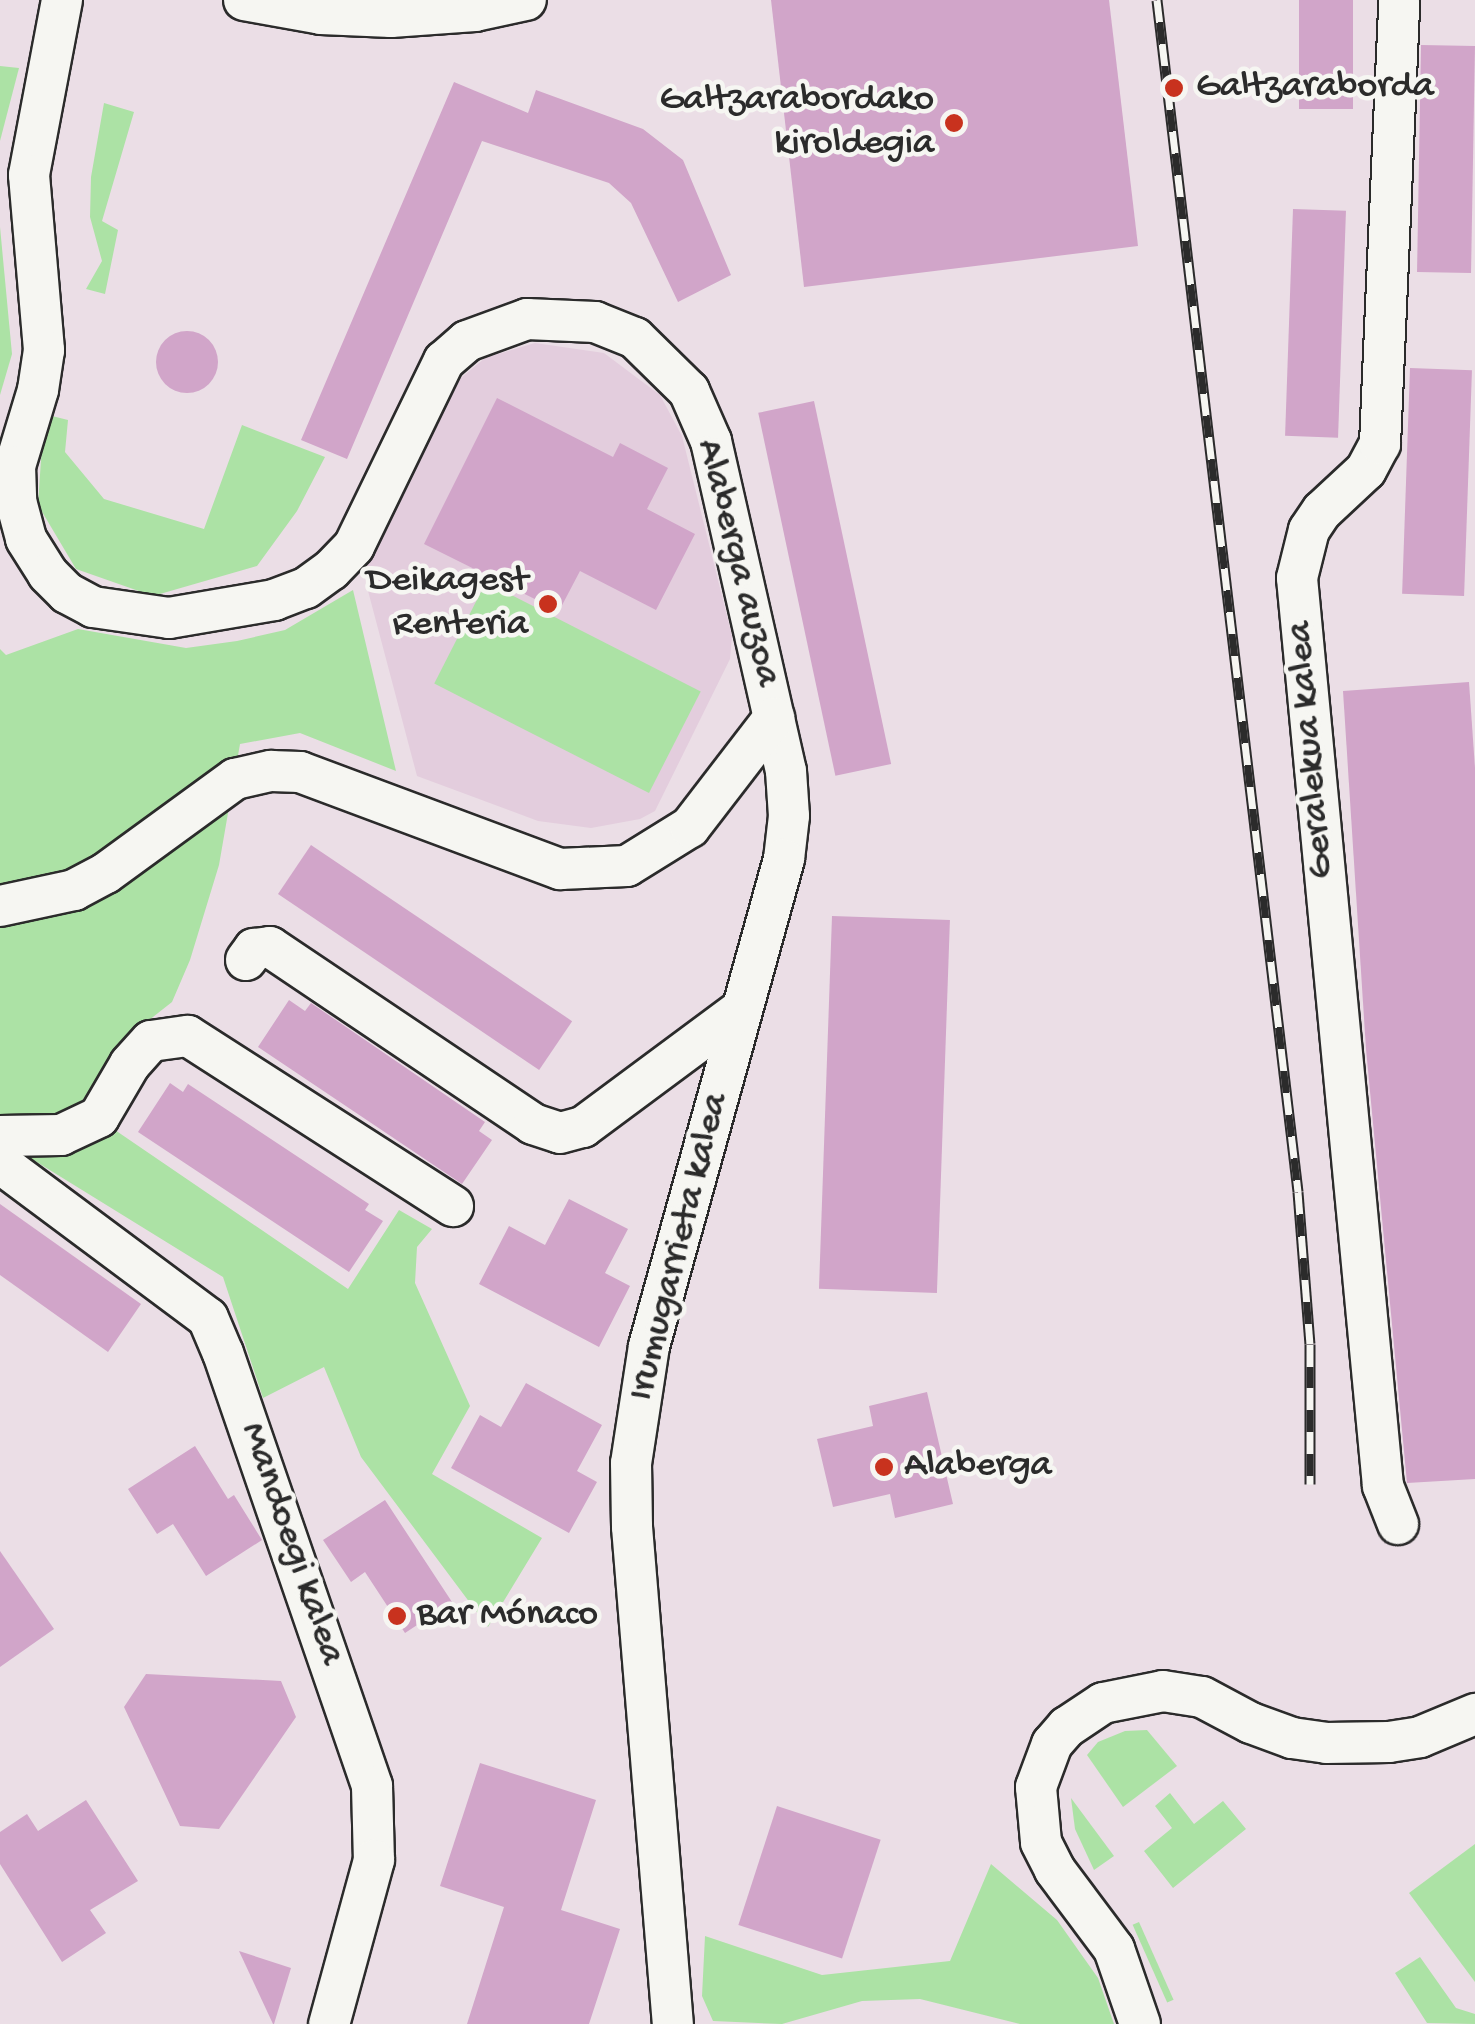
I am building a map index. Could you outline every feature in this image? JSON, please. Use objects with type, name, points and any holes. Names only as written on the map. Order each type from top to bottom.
[{"type":"street","name":"Alaberga auzoa","points":[[0,906],[74,890],[106,874],[235,779],[271,771],[300,772],[560,869],[626,866],[659,850],[690,826],[774,718],[712,440],[688,391],[664,362],[635,338],[595,322],[526,319],[467,341],[444,360],[354,546],[306,588],[274,600],[209,614],[130,616],[93,607],[67,592],[48,574],[26,540],[16,501],[15,466],[38,390],[44,350],[29,174],[62,0]]},
{"type":"street","points":[[244,0],[321,14],[392,16],[475,11],[526,0]]},
{"type":"street","name":"Geralekua kalea","points":[[1398,1524],[1383,1486],[1297,578],[1309,530],[1366,470],[1380,444],[1399,0]]},
{"type":"street","name":"Irumugarrieta kalea","points":[[673,2024],[632,1527],[631,1462],[649,1346],[788,837],[786,771],[774,718]]},
{"type":"street","points":[[246,960],[254,949],[270,947],[533,1124],[560,1133],[583,1127],[742,1009]]},
{"type":"street","points":[[0,1136],[61,1135],[99,1117],[130,1064],[151,1041],[188,1036],[453,1206]]},
{"type":"street","name":"Mandoegi kalea","points":[[0,1164],[208,1318],[223,1354],[372,1786],[374,1860],[329,2024]]},
{"type":"street","points":[[1140,2024],[1114,1948],[1055,1870],[1041,1842],[1035,1815],[1042,1764],[1067,1726],[1103,1703],[1141,1693],[1180,1691],[1292,1738],[1326,1743],[1389,1742],[1420,1736],[1475,1714]]},
{"type":"shaded area","name":"Deikagest Renteria","points":[[535,343],[604,353],[660,395],[682,436],[732,636],[730,659],[655,811],[640,819],[591,828],[538,821],[417,776],[363,572],[410,483],[450,387],[485,358]]},
{"type":"green space","points":[[0,66],[19,68],[0,141]]},
{"type":"green space","points":[[104,103],[134,112],[102,221],[118,230],[105,294],[86,289],[102,261],[90,217],[91,177]]},
{"type":"green space","points":[[0,227],[12,354],[0,395]]},
{"type":"green space","points":[[44,414],[68,420],[65,452],[104,499],[204,529],[242,425],[325,457],[297,511],[257,566],[153,596],[76,569],[38,505]]},
{"type":"green space","points":[[486,582],[701,691],[649,793],[434,684]]},
{"type":"green space","points":[[353,590],[396,771],[300,733],[240,744],[219,865],[190,960],[172,1002],[125,1039],[80,1104],[32,1122],[0,1119],[0,649],[6,655],[78,629],[186,648],[237,641],[285,630]]},
{"type":"green space","points":[[112,1128],[348,1289],[399,1210],[432,1229],[417,1247],[415,1283],[470,1406],[432,1474],[542,1538],[488,1627],[361,1457],[324,1367],[263,1398],[223,1277],[27,1156],[81,1145]]},
{"type":"green space","points":[[1147,1730],[1177,1766],[1123,1807],[1087,1755],[1098,1742],[1125,1731]]},
{"type":"green space","points":[[1170,1793],[1194,1824],[1223,1801],[1246,1829],[1173,1888],[1144,1851],[1172,1828],[1155,1806]]},
{"type":"green space","points":[[1071,1798],[1114,1856],[1094,1870],[1075,1829]]},
{"type":"green space","points":[[1475,1844],[1475,1982],[1409,1893]]},
{"type":"green space","points":[[991,1864],[1057,1920],[1098,1978],[1114,2024],[1020,2024],[920,1999],[862,2001],[782,2024],[713,2021],[702,1996],[705,1936],[822,1975],[950,1961]]},
{"type":"green space","points":[[1139,1922],[1174,2000],[1167,2002],[1133,1925]]},
{"type":"green space","points":[[1420,1957],[1456,2008],[1475,2014],[1475,2024],[1427,2023],[1395,1973]]},
{"type":"building","name":"Galtzarabordako kiroldegia","points":[[771,0],[1109,0],[1138,246],[804,287]]},
{"type":"building","points":[[1299,0],[1353,0],[1353,109],[1299,109]]},
{"type":"building","points":[[1421,45],[1475,46],[1471,273],[1417,272]]},
{"type":"building","points":[[454,82],[528,113],[536,90],[643,129],[683,160],[731,275],[678,302],[631,203],[609,183],[482,141],[347,459],[301,440]]},
{"type":"building","points":[[1293,209],[1346,211],[1338,438],[1285,436]]},
{"type":"building","points":[[187,331],[209,340],[218,362],[209,384],[187,393],[165,384],[156,362],[165,340]]},
{"type":"building","points":[[1410,368],[1472,370],[1464,596],[1402,594]]},
{"type":"building","points":[[497,398],[613,457],[620,443],[668,468],[647,509],[695,534],[656,610],[580,571],[559,611],[424,544]]},
{"type":"building","points":[[814,401],[891,764],[835,776],[758,413]]},
{"type":"building","points":[[1469,682],[1475,768],[1475,1479],[1407,1483],[1366,1049],[1343,691]]},
{"type":"building","points":[[311,845],[572,1021],[539,1070],[278,894]]},
{"type":"building","points":[[832,916],[950,920],[937,1293],[819,1289]]},
{"type":"building","points":[[289,1000],[305,1011],[311,1003],[485,1122],[479,1131],[492,1140],[462,1184],[258,1047]]},
{"type":"building","points":[[170,1083],[183,1092],[188,1084],[369,1204],[365,1210],[383,1221],[349,1272],[138,1132]]},
{"type":"building","points":[[569,1199],[628,1229],[605,1273],[630,1286],[599,1347],[479,1284],[509,1226],[545,1245]]},
{"type":"building","points":[[0,1204],[141,1304],[108,1352],[0,1275]]},
{"type":"building","points":[[526,1383],[602,1425],[577,1471],[597,1482],[569,1533],[451,1468],[480,1415],[501,1427]]},
{"type":"building","name":"Alaberga","points":[[927,1392],[953,1504],[895,1518],[890,1494],[833,1507],[817,1439],[873,1426],[869,1406]]},
{"type":"building","points":[[195,1446],[228,1499],[234,1495],[262,1540],[206,1576],[173,1524],[157,1534],[128,1489]]},
{"type":"building","points":[[385,1500],[452,1602],[405,1633],[365,1572],[351,1582],[323,1540]]},
{"type":"building","points":[[0,1551],[54,1629],[0,1667]]},
{"type":"building","points":[[146,1674],[281,1681],[296,1717],[219,1829],[180,1826],[124,1707]]},
{"type":"building","points":[[480,1763],[596,1800],[561,1910],[620,1929],[589,2024],[467,2024],[504,1907],[440,1886]]},
{"type":"building","points":[[86,1800],[138,1881],[90,1910],[106,1933],[62,1962],[0,1864],[0,1832],[27,1814],[38,1831]]},
{"type":"building","points":[[777,1806],[881,1840],[842,1959],[738,1925]]},
{"type":"building","points":[[239,1951],[291,1968],[274,2024],[273,2024]]},
{"type":"railway","points":[[1157,0],[1298,1192],[1310,1344],[1310,1484]]},
{"type":"place","name":"Galtzaraborda","points":[[1174,88]]},
{"type":"place","name":"Galtzarabordako kiroldegia","points":[[954,123]]},
{"type":"place","name":"Deikagest Renteria","points":[[548,604]]},
{"type":"place","name":"Alaberga","points":[[884,1467]]},
{"type":"place","name":"Bar Mónaco","points":[[397,1616]]}]
